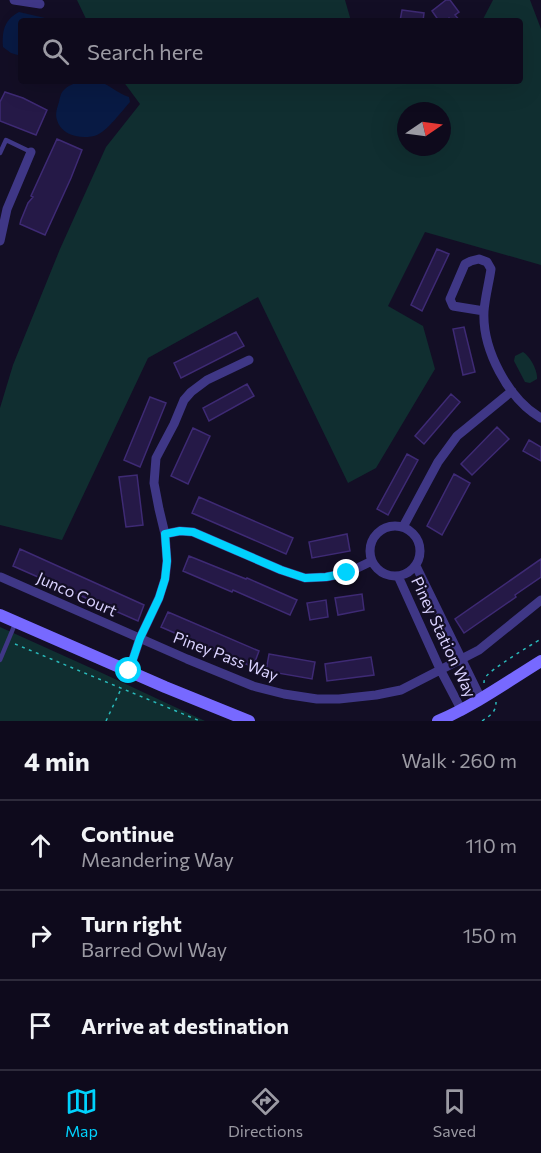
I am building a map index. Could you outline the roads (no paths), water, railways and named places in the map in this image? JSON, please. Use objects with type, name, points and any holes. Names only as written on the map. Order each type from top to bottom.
[{"type":"street","points":[[14,0],[40,4]]},
{"type":"street","points":[[0,241],[4,207],[31,152]]},
{"type":"street","points":[[484,311],[453,306],[450,299],[465,264],[479,259],[487,262],[491,269],[484,311],[489,346],[496,367],[520,402],[541,418]]},
{"type":"street","points":[[129,671],[165,579],[167,561],[165,534],[154,483],[156,458],[184,400],[191,392],[207,380],[249,360]]},
{"type":"street","points":[[165,534],[180,531],[193,532],[305,578],[347,573],[372,561],[370,548],[372,540],[384,528],[403,527],[438,462],[457,436],[512,391]]},
{"type":"street","name":"Piney Station Way","points":[[372,561],[377,569],[385,574],[398,576],[408,573],[416,566],[419,560],[420,544],[415,536],[403,527]]},
{"type":"street","name":"Piney Station Way","points":[[416,566],[481,699]]},
{"type":"street","name":"Piney Station Way","points":[[398,576],[440,669],[462,711]]},
{"type":"street","name":"Junco Court","points":[[1,577],[140,638]]},
{"type":"street","name":"Piney Pass Way","points":[[140,638],[253,686],[317,699],[357,697],[401,690],[478,650],[541,600]]},
{"type":"street","points":[[0,615],[249,721]]},
{"type":"street","points":[[438,721],[462,711],[541,661]]},
{"type":"lane","points":[[0,153],[6,140],[31,152]]},
{"type":"lane","points":[[0,660],[16,622]]},
{"type":"water","points":[[19,12],[45,18],[18,18],[18,55],[3,47],[5,26]]},
{"type":"water","points":[[105,84],[129,97],[130,102],[97,135],[79,137],[63,130],[56,118],[60,96],[68,86]]}]
